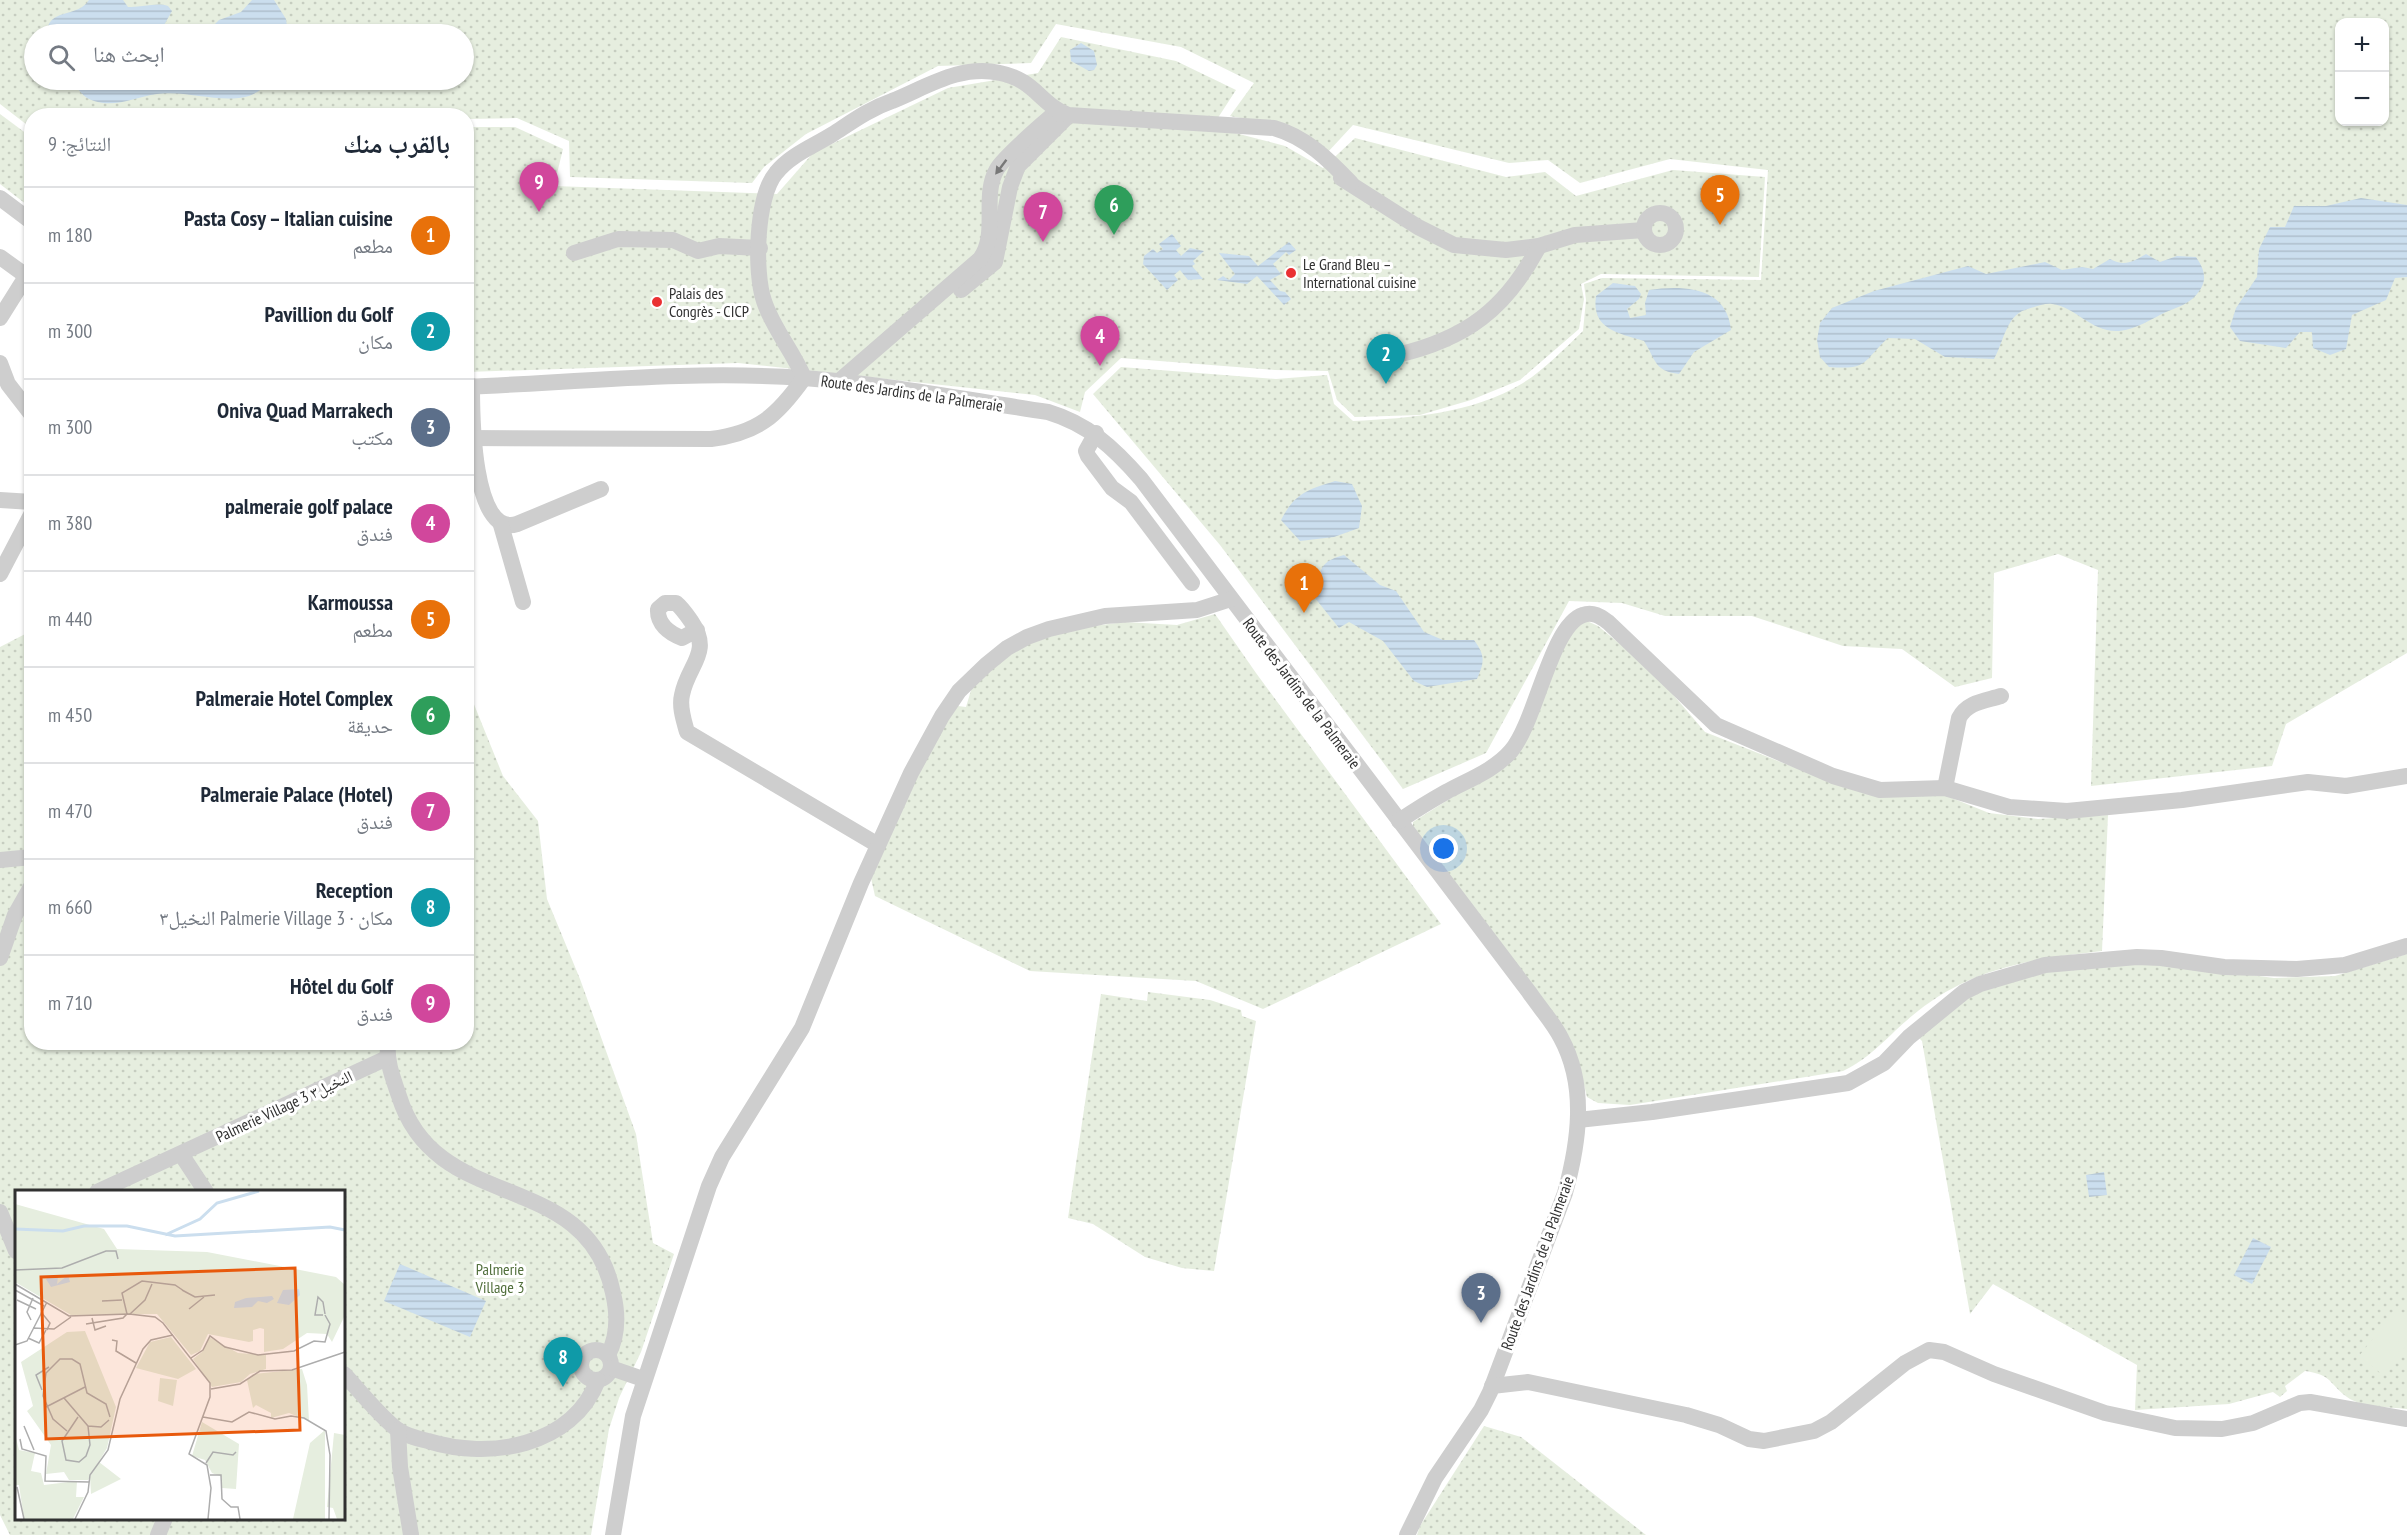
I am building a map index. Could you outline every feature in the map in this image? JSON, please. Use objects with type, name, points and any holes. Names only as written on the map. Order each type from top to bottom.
[{"type":"street","points":[[474,438],[711,439],[733,436],[767,422],[789,400],[804,378],[796,360],[770,318],[763,298],[760,248],[763,205],[767,186],[790,160],[877,106],[959,73],[998,72],[1020,78],[1062,113],[1236,125],[1282,141],[1351,183],[1408,222],[1454,244],[1506,250],[1539,246],[1575,235],[1644,230]]},
{"type":"street","points":[[846,383],[939,301],[995,262],[1013,176],[1018,166],[1062,113]]},
{"type":"street","points":[[0,198],[24,216]]},
{"type":"street","points":[[574,253],[618,239],[673,240],[698,251],[719,246],[760,248]]},
{"type":"street","points":[[1397,355],[1451,338],[1503,302],[1525,274],[1539,246]]},
{"type":"street","points":[[1506,250],[1525,274]]},
{"type":"street","points":[[0,256],[24,269]]},
{"type":"street","points":[[0,318],[24,278]]},
{"type":"street","points":[[0,363],[17,399],[24,406]]},
{"type":"street","name":"Route des Jardins de la Palmeraie","points":[[474,387],[686,376],[804,378],[846,383],[1048,412],[1071,419],[1096,433],[1117,451],[1141,478],[1560,1036],[1572,1062],[1579,1093],[1578,1120],[1572,1170],[1565,1193],[1481,1410],[1435,1478],[1407,1535]]},
{"type":"street","points":[[1096,433],[1086,451],[1088,456],[1112,488],[1131,502],[1192,583]]},
{"type":"street","points":[[474,460],[478,478],[495,518],[501,525],[523,602]]},
{"type":"street","points":[[501,525],[508,527],[517,524],[601,489]]},
{"type":"street","points":[[0,500],[24,502]]},
{"type":"street","points":[[0,574],[24,528]]},
{"type":"street","points":[[613,1535],[623,1462],[643,1379],[708,1186],[722,1157],[802,1028],[878,845],[911,773],[950,702],[986,665],[1007,648],[1027,637],[1086,619],[1175,613],[1215,606],[1231,599]]},
{"type":"street","points":[[1399,821],[1491,767],[1513,749],[1537,699],[1563,633],[1572,621],[1584,614],[1597,614],[1608,622],[1707,717],[1725,730],[1860,785],[1880,790],[1945,788],[2009,807],[2031,811],[2067,811],[2171,801],[2308,782],[2346,786],[2407,776]]},
{"type":"street","points":[[697,630],[701,638],[700,649],[681,695],[687,732],[878,845]]},
{"type":"street","points":[[1945,788],[1959,718],[1963,710],[1970,705],[2001,696]]},
{"type":"street","points":[[0,860],[24,858]]},
{"type":"street","points":[[0,958],[15,915],[24,899]]},
{"type":"street","points":[[1578,1120],[1652,1112],[1848,1083],[1884,1063],[1909,1037],[1964,992],[1980,984],[2045,965],[2137,957],[2224,967],[2297,969],[2344,965],[2407,946]]},
{"type":"street","name":"Palmerie Village 3 النخيل٣","points":[[100,1190],[181,1154],[387,1050],[406,1119],[437,1155],[462,1172],[561,1214],[581,1231],[598,1252],[610,1279],[616,1307],[610,1362]]},
{"type":"street","points":[[181,1154],[205,1190]]},
{"type":"street","points":[[0,1212],[12,1229],[15,1246]]},
{"type":"street","points":[[1492,1386],[1528,1382],[1694,1416],[1749,1439],[1764,1442],[1814,1431],[1831,1422],[1905,1363],[1929,1350],[1944,1352],[2014,1382],[2105,1413],[2175,1428],[2222,1429],[2253,1423],[2300,1403],[2310,1402],[2407,1419]]},
{"type":"street","points":[[598,1380],[592,1379],[582,1371],[582,1359],[591,1351],[603,1351],[610,1362],[643,1379]]},
{"type":"street","points":[[345,1375],[398,1430],[452,1449],[485,1451],[518,1445],[550,1433],[574,1418],[586,1404],[598,1380],[609,1374],[610,1362]]},
{"type":"street","points":[[1501,1362],[1528,1382]]},
{"type":"street","points":[[398,1430],[400,1467],[411,1535]]},
{"type":"street","points":[[158,1535],[164,1520]]},
{"type":"green space","points":[[0,0],[2407,0],[2407,653],[2286,724],[2272,766],[2091,786],[2098,570],[2058,554],[1994,573],[1992,678],[1955,687],[1902,649],[1843,646],[1752,616],[1665,616],[1622,603],[1569,601],[1486,753],[1403,789],[1220,545],[1093,394],[1121,367],[1276,379],[1327,375],[1334,404],[1353,421],[1419,416],[1483,402],[1531,378],[1583,331],[1586,300],[1584,284],[1602,278],[1761,280],[1768,170],[1670,159],[1580,183],[1548,160],[1509,163],[1353,125],[1327,153],[1293,128],[1230,116],[1254,83],[1181,47],[1056,24],[1031,63],[938,66],[806,134],[764,167],[752,183],[570,177],[569,141],[517,118],[474,119],[474,108],[24,108],[24,123],[0,104]]},
{"type":"green space","points":[[1061,37],[1176,61],[1236,90],[1212,127],[1285,146],[1323,168],[1355,138],[1506,177],[1545,172],[1576,196],[1673,170],[1765,177],[1759,277],[1601,274],[1581,284],[1584,299],[1579,329],[1520,380],[1471,400],[1420,415],[1355,417],[1337,400],[1328,371],[1275,370],[1121,358],[1085,392],[1080,412],[1035,395],[738,363],[474,372],[474,127],[515,127],[563,149],[554,186],[777,194],[813,153],[948,88],[1038,73]]},
{"type":"green space","points":[[0,114],[24,132],[24,203],[0,184]]},
{"type":"green space","points":[[1215,614],[1441,924],[1263,1009],[1196,981],[1030,971],[875,896],[871,878],[950,705],[966,707],[972,687],[1013,651],[1060,630],[1125,622],[1177,625]]},
{"type":"green space","points":[[1587,621],[1598,626],[1652,670],[1705,732],[1844,787],[1942,794],[1989,813],[2038,819],[2108,815],[2102,951],[2028,962],[1961,984],[1918,1011],[1864,1059],[1843,1071],[1630,1105],[1598,1103],[1587,1097],[1583,1081],[1413,830],[1413,822],[1503,765],[1572,629]]},
{"type":"green space","name":"Palmerie Village 3","points":[[24,635],[24,1050],[474,1050],[474,704],[503,776],[538,821],[547,899],[580,979],[636,1134],[653,1243],[674,1254],[641,1352],[619,1398],[609,1429],[591,1535],[10,1535],[0,1515],[0,647]]},
{"type":"green space","points":[[2407,954],[2407,1409],[2353,1401],[2326,1377],[2305,1371],[2285,1386],[2287,1391],[2280,1397],[2273,1392],[2229,1404],[2135,1410],[2137,1365],[1993,1284],[1970,1314],[1922,1041],[1915,1034],[1977,990],[2070,966],[2154,962],[2274,978],[2335,976]]},
{"type":"green space","points":[[1148,992],[1210,1000],[1241,1010],[1242,1016],[1256,1021],[1214,1271],[1182,1268],[1145,1257],[1093,1224],[1068,1218],[1101,994],[1147,1001]]},
{"type":"green space","points":[[2395,1311],[2407,1320],[2407,1345],[2383,1375],[2359,1356]]},
{"type":"green space","points":[[1484,1426],[1521,1437],[1646,1535],[1417,1535],[1420,1526]]},
{"type":"water","points":[[89,0],[123,0],[128,7],[163,5],[168,6],[172,11],[165,24],[49,24],[57,16],[84,6]]},
{"type":"water","points":[[252,0],[274,0],[287,24],[215,24],[219,20],[241,12]]},
{"type":"water","points":[[1081,43],[1094,51],[1097,65],[1094,70],[1089,71],[1071,61],[1070,50]]},
{"type":"water","points":[[79,90],[260,90],[249,96],[238,98],[168,93],[110,103],[94,101]]},
{"type":"water","points":[[2361,198],[2407,205],[2407,277],[2395,278],[2386,300],[2352,315],[2346,349],[2330,355],[2313,348],[2312,332],[2300,332],[2286,348],[2240,341],[2230,327],[2236,308],[2257,277],[2259,249],[2270,227],[2285,227],[2294,206],[2326,206]]},
{"type":"water","points":[[1172,234],[1181,246],[1176,250],[1181,256],[1190,248],[1204,251],[1193,261],[1195,264],[1192,266],[1203,279],[1188,280],[1180,270],[1174,275],[1178,280],[1167,290],[1143,264],[1144,256],[1153,249],[1157,253],[1163,249],[1159,244]]},
{"type":"water","points":[[1289,242],[1296,250],[1289,255],[1286,252],[1273,264],[1281,274],[1270,280],[1291,299],[1284,305],[1257,276],[1247,284],[1217,280],[1223,276],[1229,280],[1235,274],[1219,253],[1249,256],[1258,266]]},
{"type":"water","points":[[2146,254],[2160,262],[2177,256],[2196,257],[2202,266],[2204,280],[2197,294],[2187,303],[2132,328],[2109,331],[2061,306],[2049,304],[2025,310],[2013,318],[1994,359],[1945,357],[1915,339],[1888,338],[1864,363],[1851,367],[1829,367],[1820,357],[1817,340],[1820,323],[1832,308],[1874,291],[1968,266],[1986,274],[2045,262],[2062,270],[2082,267],[2093,269],[2110,259],[2120,263],[2128,262]]},
{"type":"water","points":[[1613,283],[1635,286],[1641,294],[1639,299],[1627,309],[1630,318],[1646,315],[1645,303],[1649,290],[1689,289],[1713,297],[1728,316],[1731,330],[1694,352],[1679,374],[1665,370],[1657,364],[1644,341],[1617,332],[1602,323],[1596,307],[1596,296]]},
{"type":"water","points":[[1335,481],[1352,484],[1362,506],[1359,528],[1334,537],[1300,541],[1281,520],[1286,511],[1303,494]]},
{"type":"water","points":[[1344,555],[1380,585],[1396,591],[1424,632],[1443,640],[1474,640],[1483,659],[1477,679],[1427,687],[1414,681],[1383,641],[1349,622],[1339,628],[1311,593],[1324,565]]},
{"type":"water","points":[[2104,1172],[2107,1195],[2089,1197],[2086,1175]]},
{"type":"water","points":[[2253,1238],[2271,1247],[2252,1284],[2234,1275]]},
{"type":"water","points":[[400,1264],[486,1301],[470,1337],[384,1301]]},
{"type":"place","name":"Hôtel du Golf","points":[[539,212]]},
{"type":"place","name":"Karmoussa","points":[[1720,225]]},
{"type":"place","name":"Palmeraie Hotel Complex","points":[[1114,235]]},
{"type":"place","name":"(Hotel) Palmeraie Palace","points":[[1043,242]]},
{"type":"place","name":"Le Grand Bleu – International cuisine","points":[[1291,273]]},
{"type":"place","name":"Palais des Congrès - CICP","points":[[657,302]]},
{"type":"place","name":"palmeraie golf palace","points":[[1100,366]]},
{"type":"place","name":"Pavillion du Golf","points":[[1386,384]]},
{"type":"place","name":"Pasta Cosy – Italian cuisine","points":[[1304,613]]},
{"type":"place","name":"Oniva Quad Marrakech","points":[[1481,1323]]},
{"type":"place","name":"Reception","points":[[563,1387]]}]
